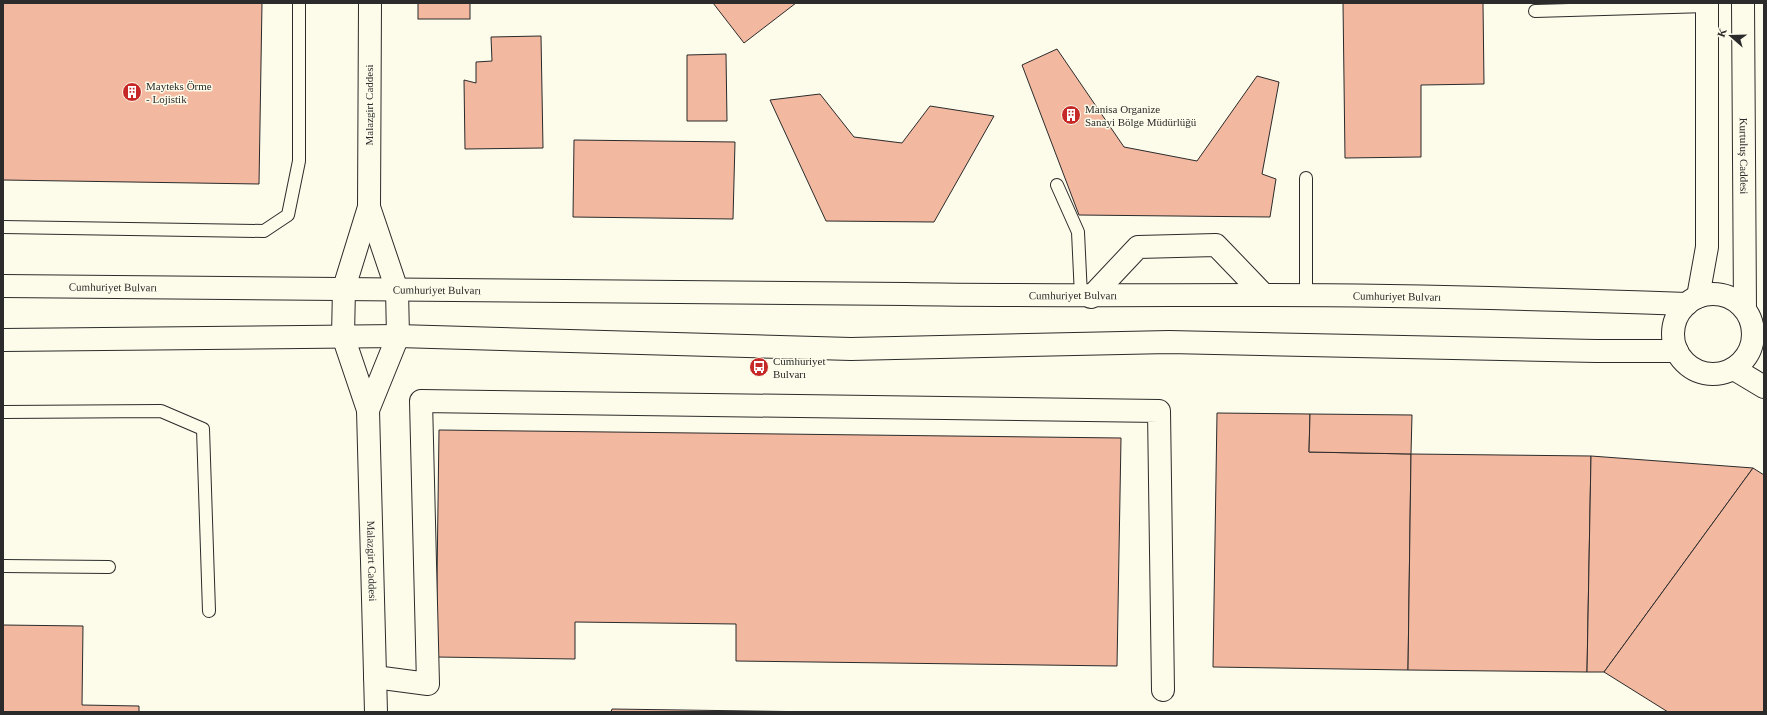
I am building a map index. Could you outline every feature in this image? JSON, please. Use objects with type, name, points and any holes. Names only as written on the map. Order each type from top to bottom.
[{"type":"main road","name":"Malazgirt Caddesi","points":[[369,207],[370,3]]},
{"type":"main road","name":"Kurtuluş Caddesi","points":[[1743,3],[1753,319]]},
{"type":"main road","points":[[1692,301],[1707,247],[1707,4]]},
{"type":"main road","points":[[368,410],[344,336],[344,288],[369,207]]},
{"type":"main road","points":[[368,410],[398,336],[397,290],[369,207]]},
{"type":"main road","points":[[1086,296],[1138,247],[1216,245],[1264,295]]},
{"type":"main road","name":"Cumhuriyet Bulvarı","points":[[3,286],[1086,296],[1306,295],[1692,301]]},
{"type":"main road","points":[[1710,294],[1723,295],[1735,300],[1753,319],[1754,334],[1751,348],[1744,360],[1734,369],[1721,374],[1708,374],[1695,370],[1684,362],[1677,351],[1674,338],[1674,326],[1679,314],[1692,301],[1710,294]]},
{"type":"main road","points":[[3,340],[398,336],[851,350],[1169,342],[1596,351],[1677,351]]},
{"type":"main road","points":[[1734,369],[1764,387]]},
{"type":"main road","points":[[374,677],[428,684],[421,401],[1159,411],[1163,690]]},
{"type":"main road","name":"Malazgirt Caddesi","points":[[368,410],[376,712]]},
{"type":"lane","points":[[3,227],[264,231],[288,215],[299,161],[299,3]]},
{"type":"lane","points":[[1535,11],[1707,4]]},
{"type":"lane","points":[[1306,178],[1306,295]]},
{"type":"lane","points":[[1057,185],[1078,232],[1086,296]]},
{"type":"lane","points":[[3,412],[161,411],[203,429],[209,611]]},
{"type":"lane","points":[[3,566],[109,567]]},
{"type":"building","name":"Mayteks Örme - Lojistik","points":[[3,3],[262,3],[259,184],[3,180]]},
{"type":"building","points":[[418,3],[470,3],[470,19],[418,19]]},
{"type":"building","points":[[713,3],[796,3],[744,43]]},
{"type":"building","points":[[1343,3],[1483,3],[1484,84],[1421,85],[1421,157],[1345,158]]},
{"type":"building","points":[[541,36],[543,148],[465,149],[464,80],[476,83],[476,62],[492,61],[491,37]]},
{"type":"building","name":"Manisa Organize Sanayi Bölge Müdürlüğü","points":[[1057,49],[1124,147],[1197,161],[1257,76],[1279,82],[1262,174],[1276,179],[1270,217],[1079,215],[1022,65]]},
{"type":"building","points":[[726,54],[727,121],[687,121],[687,55]]},
{"type":"building","points":[[820,94],[854,137],[902,143],[930,106],[994,116],[934,222],[826,221],[770,100]]},
{"type":"building","points":[[574,140],[735,142],[733,219],[573,217]]},
{"type":"building","points":[[1217,413],[1310,414],[1309,452],[1411,454],[1408,670],[1213,667]]},
{"type":"building","points":[[1310,414],[1412,415],[1411,454],[1309,452]]},
{"type":"building","points":[[439,430],[1121,438],[1117,666],[736,661],[736,624],[575,622],[575,659],[436,657]]},
{"type":"building","points":[[1411,454],[1591,456],[1587,672],[1408,670]]},
{"type":"building","points":[[1591,456],[1753,468],[1604,672],[1587,672]]},
{"type":"building","points":[[1753,468],[1764,475],[1764,712],[1668,712],[1604,672]]},
{"type":"building","points":[[3,625],[83,626],[82,705],[139,706],[139,712],[3,712]]},
{"type":"building","points":[[612,709],[821,712],[611,712]]},
{"type":"place","name":"Mayteks Örme - Lojistik","points":[[132,92]]},
{"type":"place","name":"Manisa Organize Sanayi Bölge Müdürlüğü","points":[[1071,115]]},
{"type":"place","name":"Cumhuriyet Bulvarı","points":[[759,367]]}]
